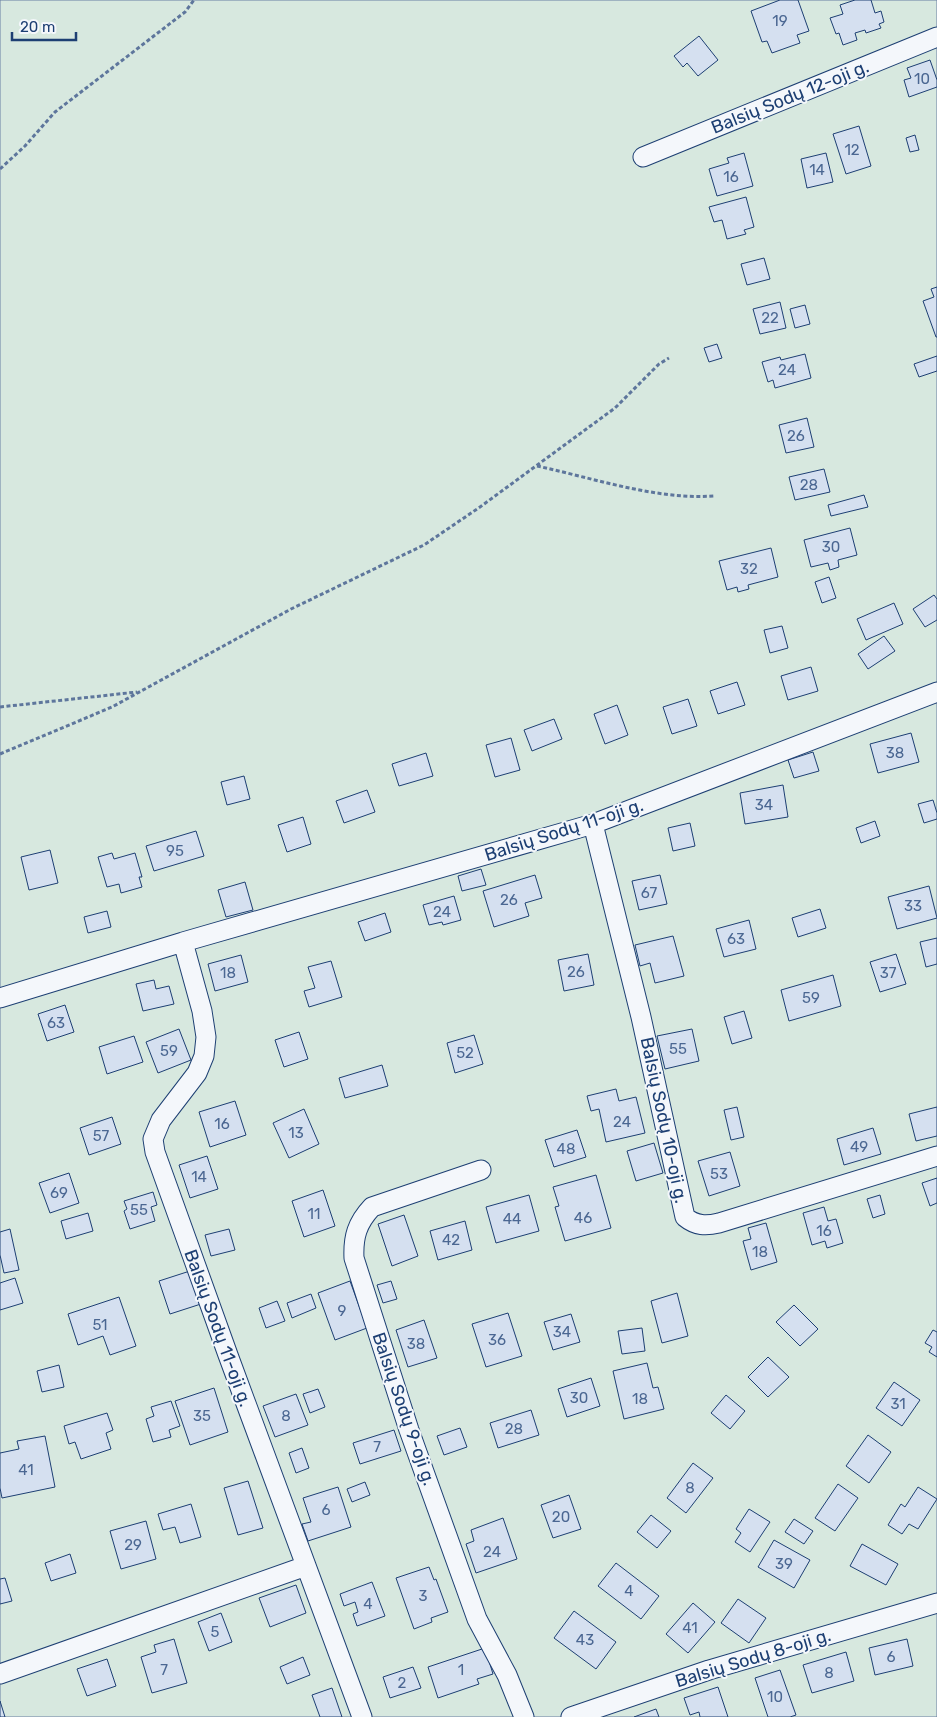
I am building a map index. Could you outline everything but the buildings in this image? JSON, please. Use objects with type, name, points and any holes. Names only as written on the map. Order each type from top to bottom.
[{"type":"street","name":"Balsių Sodų 12-oji g.","points":[[643,157],[937,37]]},
{"type":"street","name":"Balsių Sodų 11-oji g.","points":[[0,998],[183,942],[593,824],[937,692]]},
{"type":"street","name":"Balsių Sodų 10-oji g.","points":[[593,824],[641,1018],[685,1217],[698,1225],[708,1226],[937,1156]]},
{"type":"street","name":"Balsių Sodų 11-oji g.","points":[[183,942],[202,1011],[206,1037],[204,1056],[197,1072],[161,1120],[153,1139],[154,1152],[362,1717]]},
{"type":"street","name":"Balsių Sodų 9-oji g.","points":[[481,1170],[372,1207],[356,1228],[353,1244],[354,1258],[409,1430],[477,1619],[507,1675],[524,1717]]},
{"type":"street","points":[[0,1674],[306,1566]]},
{"type":"street","name":"Balsių Sodų 8-oji g.","points":[[571,1717],[746,1659],[937,1603]]},
{"type":"path","points":[[0,169],[25,146],[55,112],[185,12],[194,0]]},
{"type":"path","points":[[0,754],[112,707],[291,609],[424,545],[480,507],[615,408],[659,364],[669,358]]},
{"type":"path","points":[[537,466],[632,489],[698,497],[714,496]]},
{"type":"path","points":[[0,707],[140,692]]},
{"type":"shaded area","points":[[0,0],[937,0],[937,1717],[0,1717]]}]
